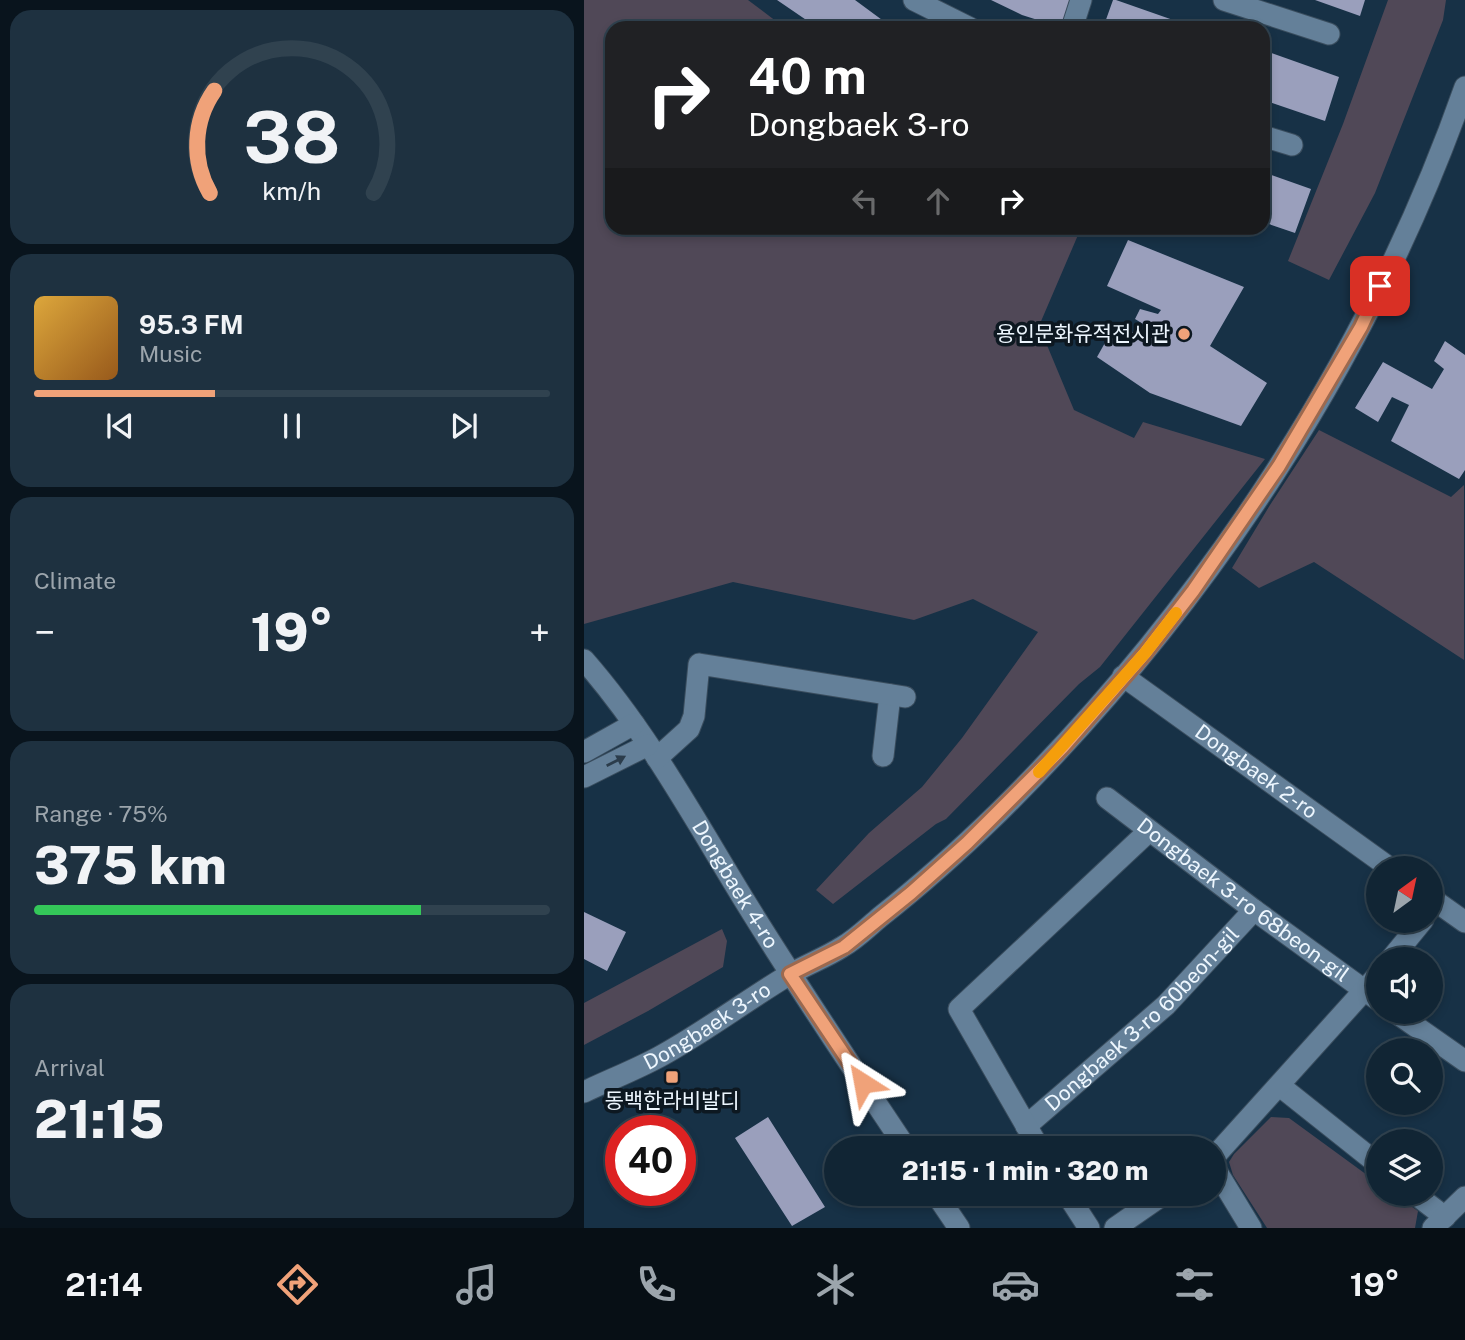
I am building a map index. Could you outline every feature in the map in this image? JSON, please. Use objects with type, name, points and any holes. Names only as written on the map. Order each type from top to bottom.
[{"type":"street","points":[[914,0],[956,21]]},
{"type":"street","points":[[1074,21],[1081,0]]},
{"type":"street","points":[[1224,0],[1329,34]]},
{"type":"street","name":"Dongbaek 3-ro","points":[[584,1092],[660,1056],[790,974],[844,947],[967,843],[1062,748],[1145,653],[1193,591],[1279,466],[1361,327],[1424,194],[1464,87]]},
{"type":"street","points":[[1270,138],[1292,145]]},
{"type":"street","name":"Dongbaek 4-ro","points":[[584,660],[653,752],[790,974],[898,1136]]},
{"type":"street","points":[[584,777],[653,752],[689,729],[694,716],[699,664],[898,696],[883,756]]},
{"type":"street","name":"Dongbaek 2-ro","points":[[1123,676],[1373,856]]},
{"type":"street","points":[[584,751],[634,724]]},
{"type":"street","name":"Dongbaek 3-ro 68beon-gil","points":[[1107,798],[1254,910],[1366,984]]},
{"type":"street","name":"Dongbaek 3-ro 60beon-gil","points":[[1032,1136],[959,1009],[1149,831]]},
{"type":"street","name":"Dongbaek 3-ro 60beon-gil","points":[[1026,1126],[1166,1005],[1254,910]]},
{"type":"street","points":[[1443,910],[1464,922]]},
{"type":"street","points":[[1401,947],[1412,933]]},
{"type":"street","points":[[1226,1144],[1366,997]]},
{"type":"street","points":[[1412,1024],[1464,1061]]},
{"type":"street","points":[[1280,1086],[1366,1154]]},
{"type":"street","points":[[1226,1187],[1251,1228]]},
{"type":"street","points":[[1425,1206],[1439,1223],[1464,1197]]},
{"type":"street","points":[[944,1206],[959,1228]]},
{"type":"street","points":[[1075,1206],[1089,1228]]},
{"type":"street","points":[[1115,1228],[1147,1206]]},
{"type":"shaded area","points":[[584,0],[748,0],[776,21],[605,21],[605,235],[1078,235],[1039,326],[1074,410],[1134,438],[1143,422],[1265,459],[1100,667],[1079,684],[946,819],[833,904],[816,890],[869,833],[922,787],[962,738],[1038,632],[973,599],[914,620],[733,582],[584,624]]},
{"type":"shaded area","points":[[1388,0],[1446,0],[1443,20],[1375,193],[1329,280],[1288,261],[1343,124]]},
{"type":"shaded area","points":[[1319,430],[1451,497],[1464,485],[1464,660],[1314,562],[1259,588],[1232,568]]},
{"type":"shaded area","points":[[722,929],[727,941],[723,967],[584,1045],[584,1003]]},
{"type":"shaded area","points":[[1271,1117],[1289,1118],[1366,1174],[1366,1206],[1411,1206],[1418,1211],[1415,1228],[1267,1228],[1233,1175],[1229,1162]]},
{"type":"building","points":[[777,0],[855,0],[884,21],[808,21]]},
{"type":"building","points":[[991,0],[1076,0],[1066,21],[1041,21]]},
{"type":"building","points":[[1113,0],[1116,0],[1176,21],[1106,21]]},
{"type":"building","points":[[1315,0],[1365,0],[1360,16]]},
{"type":"building","points":[[1270,52],[1339,77],[1325,121],[1270,102]]},
{"type":"building","points":[[1270,174],[1311,189],[1295,233],[1270,224]]},
{"type":"building","name":"용인문화유적전시관","points":[[1128,240],[1244,287],[1210,346],[1267,383],[1241,426],[1150,393],[1097,357],[1115,325],[1148,338],[1153,330],[1135,319],[1140,309],[1158,314],[1161,310],[1107,286]]},
{"type":"building","points":[[1445,341],[1465,355],[1465,470],[1459,479],[1391,441],[1409,405],[1392,397],[1378,422],[1355,408],[1383,362],[1432,389],[1444,369],[1434,361]]},
{"type":"building","points":[[584,912],[626,932],[607,971],[584,959]]},
{"type":"building","points":[[768,1117],[825,1207],[792,1226],[735,1138]]},
{"type":"slow traffic","points":[[1039,772],[1145,653],[1176,613]]},
{"type":"place","name":"용인문화유적전시관","points":[[1184,334]]},
{"type":"place","name":"동백한라비발디","points":[[672,1077]]},
{"type":"route","points":[[863,1083],[790,974],[844,947],[967,843],[1062,748],[1145,653],[1193,591],[1279,466],[1361,327],[1380,286]]}]
